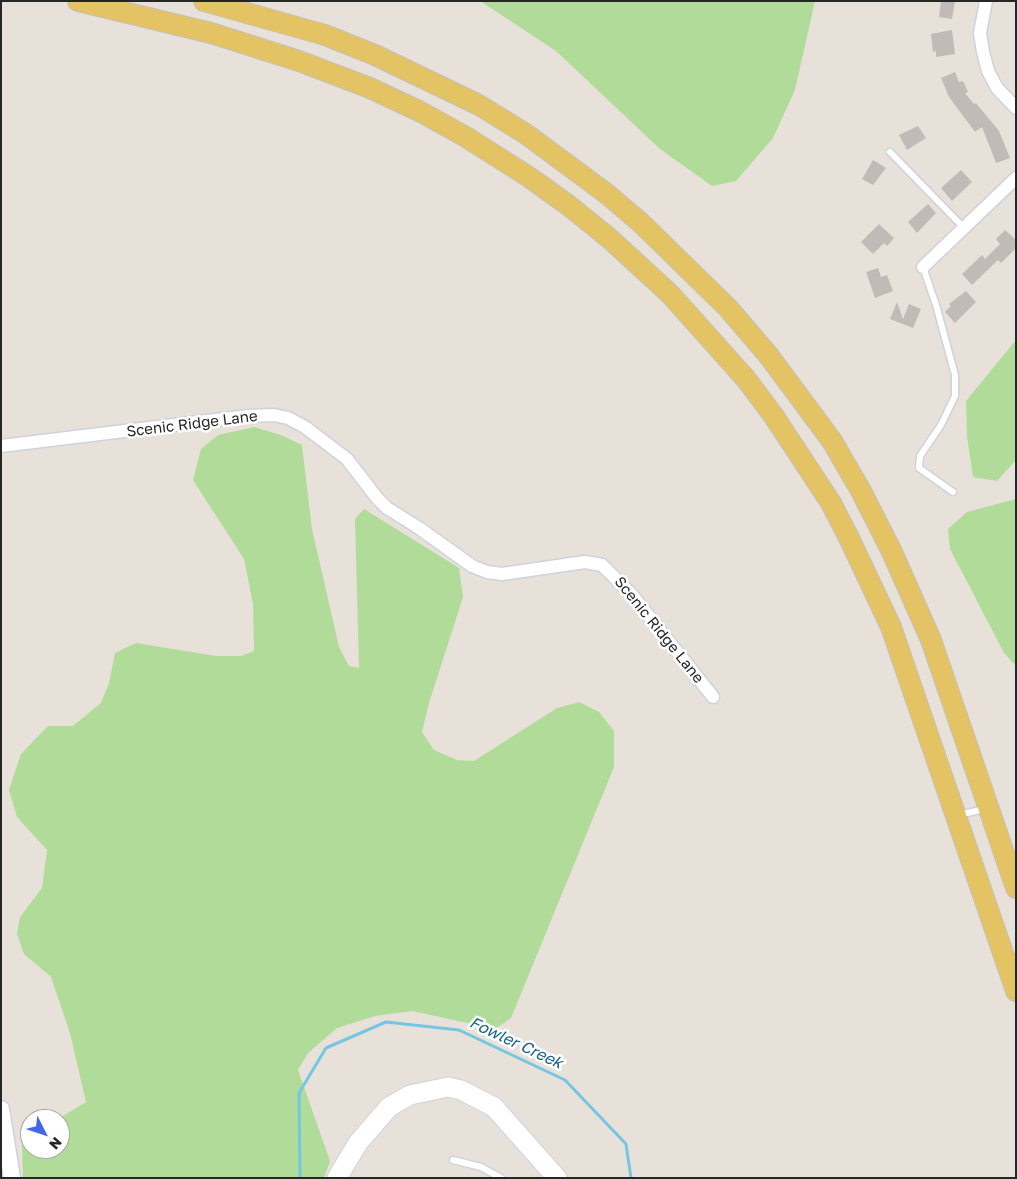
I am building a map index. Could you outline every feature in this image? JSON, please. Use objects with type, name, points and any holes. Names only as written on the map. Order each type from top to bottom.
[{"type":"main road","points":[[78,1],[211,33],[290,58],[370,88],[421,112],[466,137],[529,177],[568,205],[609,238],[670,294],[746,379],[804,459],[831,503],[891,627],[1016,991]]},
{"type":"main road","points":[[204,1],[326,35],[375,55],[478,105],[526,134],[606,194],[641,223],[728,308],[800,397],[832,441],[861,491],[892,552],[931,640],[1016,888]]},
{"type":"main road","points":[[337,1178],[358,1143],[389,1107],[410,1095],[448,1087],[461,1090],[494,1107],[557,1178]]},
{"type":"street","points":[[986,1],[980,33],[988,71],[997,88],[1016,108]]},
{"type":"street","points":[[923,267],[1016,178]]},
{"type":"street","name":"Scenic Ridge Lane","points":[[1,446],[248,416],[274,415],[288,418],[306,427],[347,459],[387,508],[420,528],[472,566],[487,572],[502,574],[585,562],[602,566],[632,595],[713,697]]},
{"type":"street","points":[[1,1109],[12,1178]]},
{"type":"lane","points":[[890,152],[964,228]]},
{"type":"lane","points":[[923,267],[936,305],[955,375],[955,396],[941,425],[920,456],[920,468],[953,492]]},
{"type":"lane","points":[[956,815],[989,809]]},
{"type":"lane","points":[[453,1160],[481,1166],[501,1178]]},
{"type":"green space","points":[[480,1],[815,1],[795,90],[773,138],[736,181],[712,186],[660,149],[556,51]]},
{"type":"green space","points":[[1016,340],[1016,460],[997,481],[973,477],[967,437],[966,401]]},
{"type":"green space","points":[[254,427],[281,435],[302,445],[312,529],[339,647],[349,666],[359,668],[355,519],[364,509],[459,568],[463,597],[429,703],[422,732],[434,750],[457,760],[474,761],[557,708],[579,702],[599,712],[614,731],[614,767],[511,1018],[495,1029],[412,1011],[375,1016],[337,1028],[308,1053],[298,1070],[330,1161],[324,1178],[23,1178],[22,1159],[70,1159],[70,1112],[86,1102],[70,1033],[51,977],[24,954],[17,934],[20,917],[42,888],[47,850],[17,817],[9,790],[21,754],[48,726],[73,726],[101,703],[109,683],[115,653],[136,643],[216,656],[241,656],[254,651],[253,604],[244,559],[193,480],[201,449],[218,435]]},
{"type":"green space","points":[[1016,499],[1016,666],[1004,653],[950,549],[948,529],[967,512]]},
{"type":"building","points":[[941,1],[955,1],[952,19],[939,17]]},
{"type":"building","points":[[952,30],[955,54],[936,57],[936,51],[933,52],[931,34]]},
{"type":"building","points":[[955,72],[959,82],[963,81],[968,92],[965,93],[974,104],[976,103],[999,131],[1010,158],[996,163],[982,127],[975,132],[949,97],[941,78]]},
{"type":"building","points":[[918,126],[926,138],[907,150],[899,135]]},
{"type":"building","points":[[873,160],[886,168],[873,185],[862,179]]},
{"type":"building","points":[[961,170],[972,182],[952,201],[941,188]]},
{"type":"building","points":[[928,204],[936,213],[917,233],[908,222]]},
{"type":"building","points":[[879,224],[894,238],[887,246],[884,243],[873,254],[861,242]]},
{"type":"building","points":[[1005,230],[1016,240],[1016,248],[1001,263],[998,260],[972,285],[962,274],[982,255],[985,259],[1000,244],[996,239]]},
{"type":"building","points":[[878,268],[881,277],[887,275],[893,291],[875,298],[866,272]]},
{"type":"building","points":[[966,291],[976,302],[955,323],[945,312],[951,306],[949,304]]},
{"type":"building","points":[[897,302],[903,319],[909,304],[921,309],[913,328],[890,319]]},
{"type":"waterway","name":"Fowler Creek","points":[[300,1178],[299,1093],[326,1048],[386,1022],[459,1030],[565,1080],[626,1144],[631,1178]]}]
